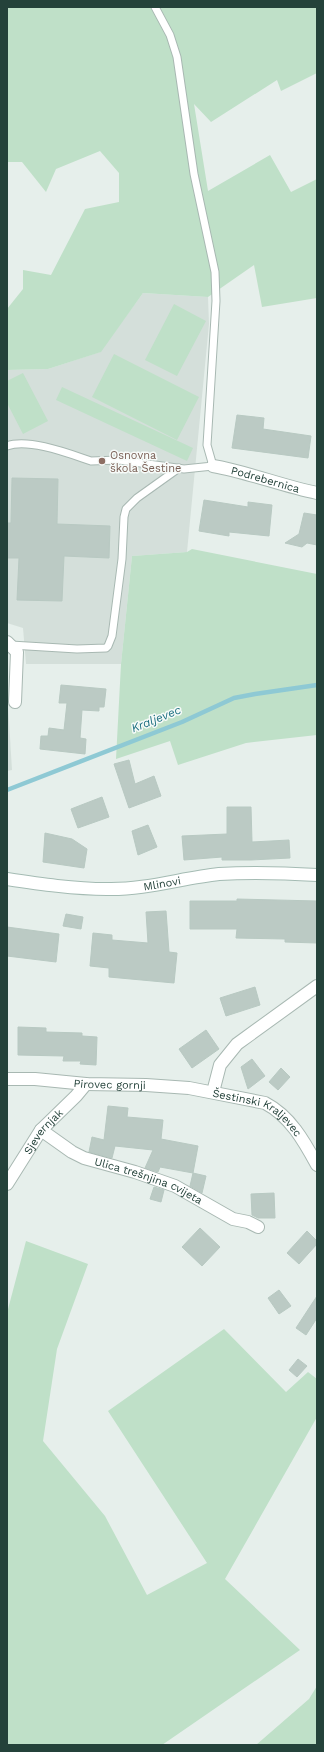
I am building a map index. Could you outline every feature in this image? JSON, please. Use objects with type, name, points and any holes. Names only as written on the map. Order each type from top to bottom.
[{"type":"street","name":"Podrebernica","points":[[213,466],[317,493]]},
{"type":"street","points":[[9,644],[18,652],[15,702]]},
{"type":"street","name":"Mlinovi","points":[[7,879],[78,888],[108,889],[128,888],[219,874],[264,873],[317,875]]},
{"type":"street","name":"Šestinski Kraljevec","points":[[317,986],[237,1044],[220,1065],[213,1092],[254,1100],[275,1108],[293,1126],[317,1165]]},
{"type":"street","name":"Pirovec gornji","points":[[7,1079],[41,1079],[86,1084],[152,1085],[189,1088],[213,1092]]},
{"type":"street","name":"Sjevernjak","points":[[7,1184],[41,1130],[76,1096],[86,1084]]},
{"type":"street","name":"Ulica trešnjina cvijeta","points":[[41,1130],[72,1152],[84,1158],[135,1172],[174,1186],[233,1219],[248,1222],[258,1227]]},
{"type":"lane","points":[[7,446],[12,444],[30,444],[91,461],[119,460],[179,468],[213,466],[207,445],[216,315],[215,272],[194,174],[177,57],[170,35],[155,7]]},
{"type":"lane","points":[[9,644],[76,649],[106,648],[108,646],[112,636],[118,593],[122,558],[124,517],[126,509],[138,498],[179,468]]},
{"type":"shaded area","name":"Osnovna škola Šestine","points":[[143,293],[208,297],[209,324],[187,552],[132,556],[121,664],[26,664],[23,628],[7,623],[7,370],[48,369],[100,352]]},
{"type":"shaded area","points":[[7,688],[12,770],[7,771]]},
{"type":"green space","points":[[7,7],[317,7],[317,73],[281,91],[277,80],[211,122],[194,104],[208,191],[270,155],[291,192],[317,179],[317,298],[262,307],[254,265],[208,297],[143,293],[101,352],[48,369],[7,370],[7,309],[23,289],[23,270],[51,275],[85,209],[119,202],[119,173],[100,151],[56,169],[46,192],[22,162],[7,162]]},
{"type":"green space","points":[[174,304],[206,321],[177,376],[145,360]]},
{"type":"green space","points":[[114,354],[199,397],[177,440],[92,397]]},
{"type":"green space","points":[[23,373],[48,421],[23,434],[7,403],[7,381]]},
{"type":"green space","points":[[62,387],[193,448],[187,461],[56,400]]},
{"type":"green space","points":[[192,549],[317,574],[317,735],[246,743],[178,765],[170,741],[116,759],[121,664],[132,556],[187,552]]},
{"type":"green space","points":[[26,1241],[88,1264],[57,1349],[43,1441],[105,1516],[147,1595],[207,1563],[108,1411],[224,1329],[286,1392],[308,1372],[317,1379],[317,1417],[225,1579],[300,1650],[162,1745],[7,1745],[7,1313]]},
{"type":"green space","points":[[317,1686],[317,1745],[256,1745],[309,1699]]},
{"type":"building","points":[[237,415],[264,418],[263,429],[311,436],[308,458],[232,448]]},
{"type":"building","points":[[12,478],[58,479],[57,524],[110,526],[109,558],[64,556],[62,601],[17,600],[19,558],[7,558],[7,523],[11,523]]},
{"type":"building","points":[[204,500],[248,507],[248,502],[272,505],[269,536],[229,532],[229,536],[199,531]]},
{"type":"building","points":[[304,513],[317,515],[317,545],[307,543],[302,547],[285,543],[299,534]]},
{"type":"building","points":[[61,685],[106,689],[104,707],[99,707],[99,711],[82,710],[80,738],[86,739],[85,754],[40,749],[41,736],[48,736],[49,728],[64,730],[67,703],[59,703]]},
{"type":"building","points":[[129,760],[135,784],[154,776],[161,796],[129,808],[114,764]]},
{"type":"building","points":[[102,797],[109,817],[78,828],[71,809]]},
{"type":"building","points":[[227,807],[251,807],[252,842],[289,840],[290,858],[222,860],[222,857],[184,860],[182,836],[227,834]]},
{"type":"building","points":[[148,825],[157,847],[138,855],[132,831]]},
{"type":"building","points":[[45,833],[72,839],[87,849],[84,868],[43,862]]},
{"type":"building","points":[[237,899],[317,901],[317,943],[285,942],[285,939],[236,938],[237,929],[190,929],[190,901],[237,901]]},
{"type":"building","points":[[166,911],[169,952],[177,953],[174,983],[109,977],[109,968],[90,966],[93,933],[112,935],[112,940],[148,943],[146,912]]},
{"type":"building","points":[[66,914],[83,917],[81,929],[63,926]]},
{"type":"building","points":[[7,927],[59,934],[56,962],[7,956]]},
{"type":"building","points":[[255,987],[260,1005],[226,1016],[220,998]]},
{"type":"building","points":[[18,1027],[46,1028],[46,1032],[82,1033],[82,1036],[97,1037],[96,1065],[80,1064],[81,1061],[63,1061],[64,1056],[18,1055]]},
{"type":"building","points":[[206,1030],[219,1049],[192,1068],[179,1049]]},
{"type":"building","points":[[252,1059],[265,1076],[248,1089],[241,1067]]},
{"type":"building","points":[[281,1068],[290,1077],[278,1090],[269,1082]]},
{"type":"building","points":[[108,1106],[128,1108],[127,1117],[163,1120],[161,1139],[198,1146],[193,1173],[160,1167],[158,1172],[145,1168],[153,1150],[115,1146],[112,1158],[89,1152],[92,1137],[104,1140]]},
{"type":"building","points":[[193,1173],[206,1176],[202,1193],[190,1186]]},
{"type":"building","points":[[154,1187],[164,1190],[161,1202],[150,1199]]},
{"type":"building","points":[[274,1193],[275,1218],[258,1218],[252,1215],[251,1194]]},
{"type":"building","points":[[200,1228],[220,1247],[202,1266],[182,1247]]},
{"type":"building","points":[[307,1231],[317,1241],[317,1244],[299,1264],[287,1253]]},
{"type":"building","points":[[279,1290],[291,1306],[279,1314],[268,1298]]},
{"type":"building","points":[[317,1296],[317,1318],[306,1335],[296,1328]]},
{"type":"building","points":[[298,1359],[307,1366],[297,1377],[289,1370]]},
{"type":"waterway","name":"Kraljevec","points":[[7,790],[182,722],[234,698],[317,685]]},
{"type":"place","name":"Osnovna škola Šestine","points":[[102,461]]}]
